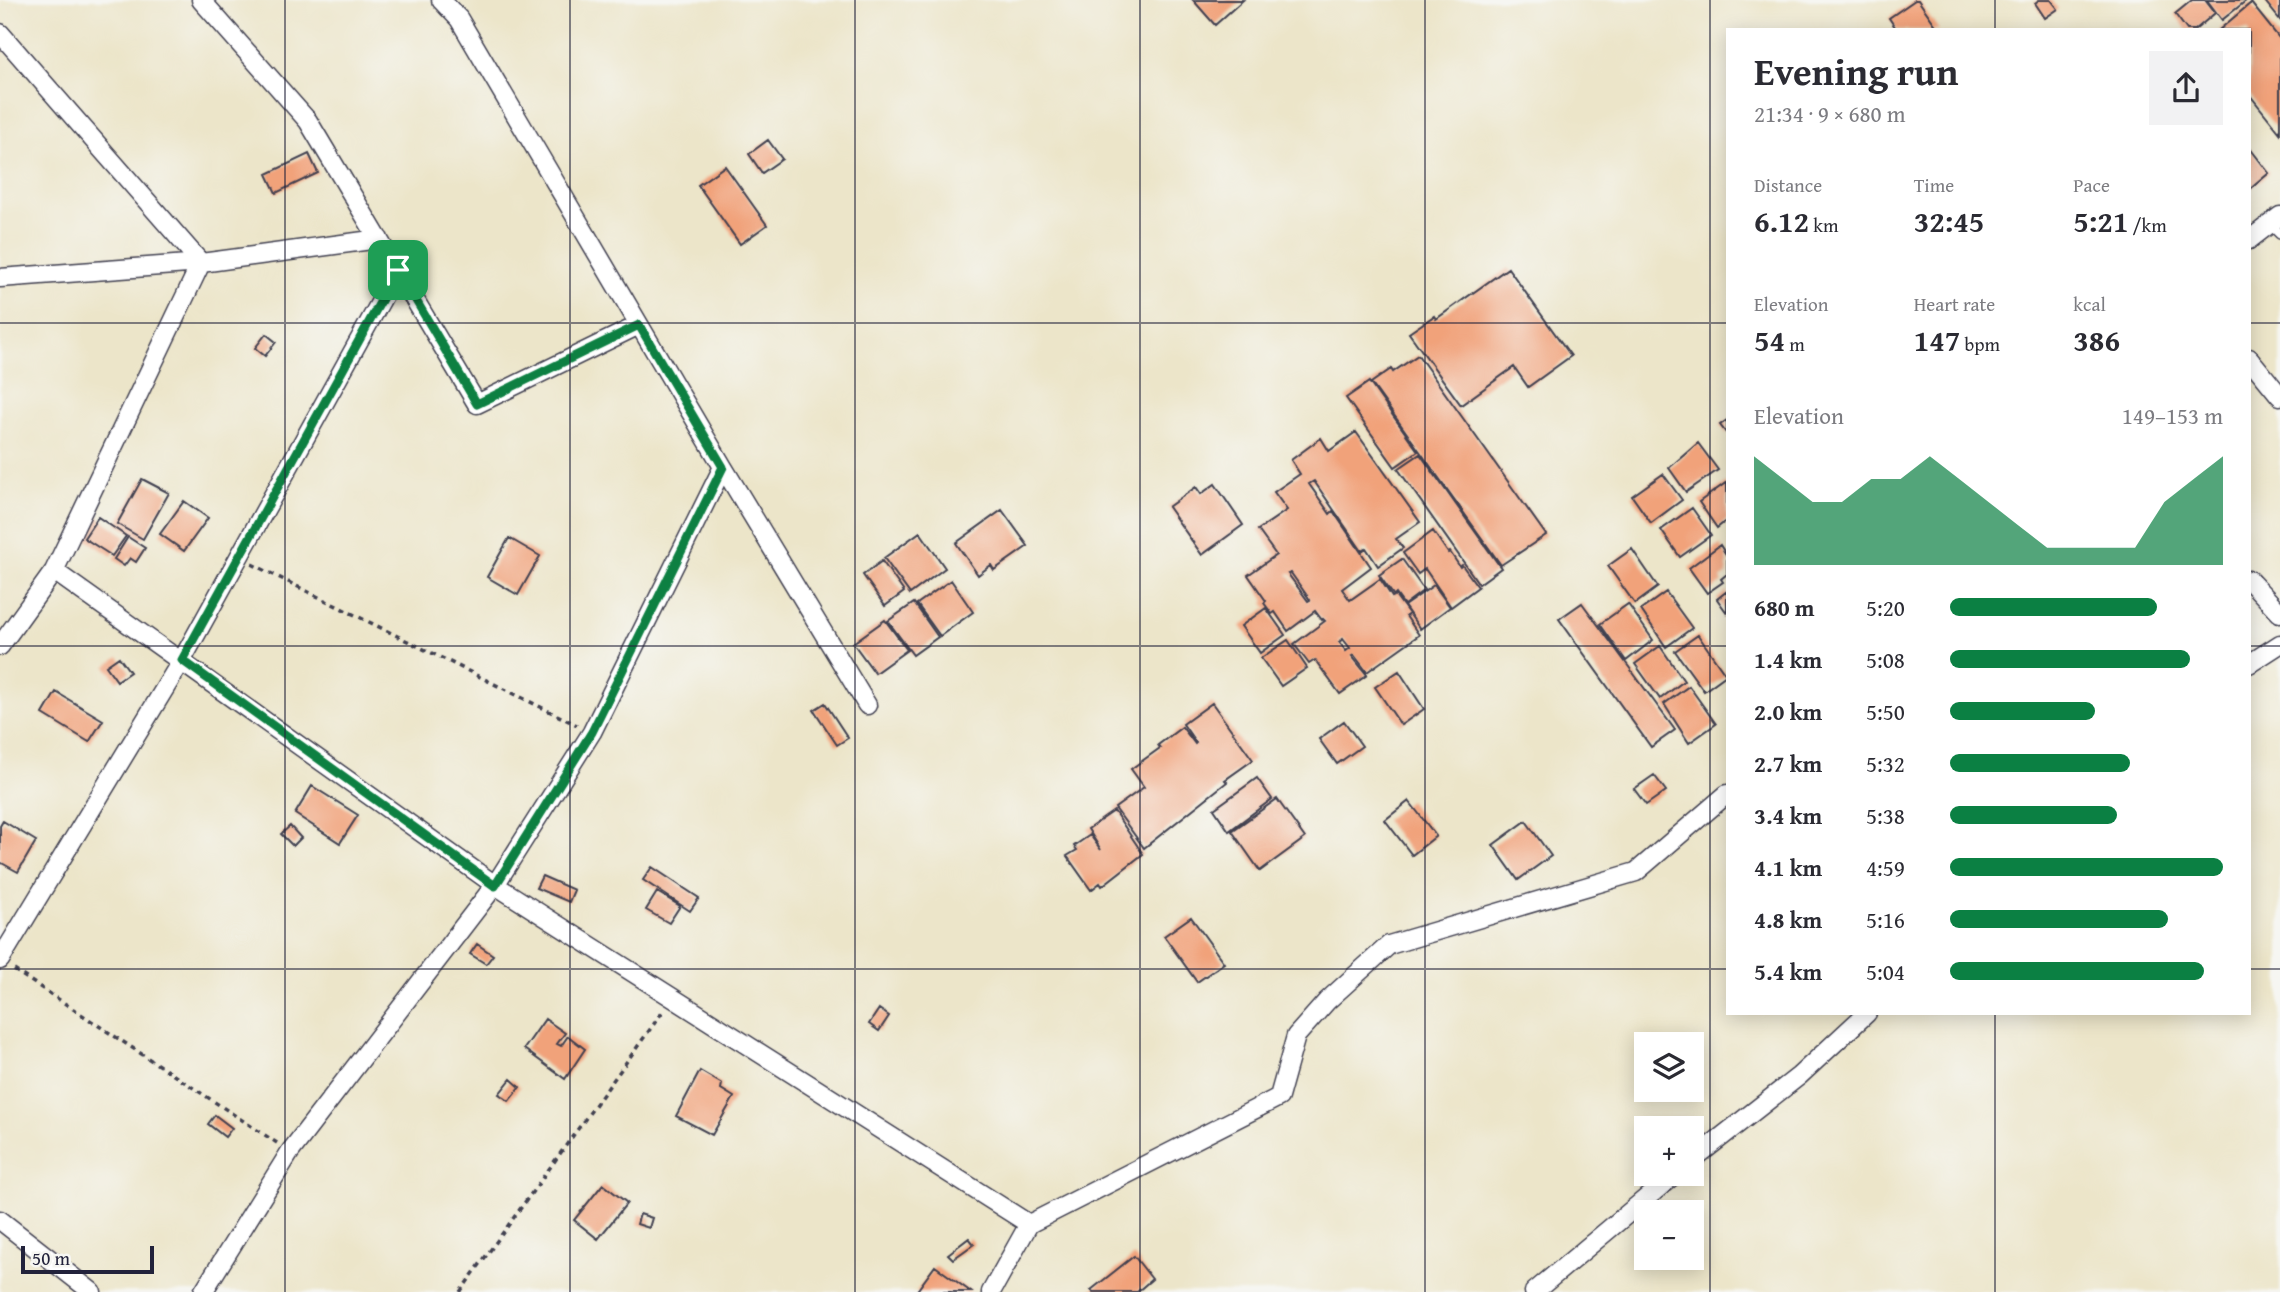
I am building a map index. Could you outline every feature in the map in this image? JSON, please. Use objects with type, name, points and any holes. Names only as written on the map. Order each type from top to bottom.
[{"type":"street","points":[[201,0],[308,121],[477,404],[639,325]]},
{"type":"street","points":[[441,0],[459,19],[723,467],[867,705]]},
{"type":"street","points":[[0,33],[201,263]]},
{"type":"street","points":[[2251,239],[2277,225]]},
{"type":"street","points":[[0,278],[201,263],[379,239]]},
{"type":"street","points":[[0,646],[54,571],[201,263]]},
{"type":"street","points":[[6,964],[182,660],[398,270]]},
{"type":"street","points":[[2251,360],[2280,396]]},
{"type":"street","points":[[203,1292],[290,1152],[495,886],[592,732],[723,467]]},
{"type":"street","points":[[54,571],[495,886],[1029,1224]]},
{"type":"street","points":[[2251,582],[2280,613]]},
{"type":"street","points":[[2251,663],[2280,644]]},
{"type":"street","points":[[991,1292],[1029,1224],[1279,1097],[1296,1036],[1327,1001],[1389,944],[1636,872],[1726,795]]},
{"type":"street","points":[[1704,1151],[1799,1076],[1865,1015]]},
{"type":"street","points":[[1534,1292],[1661,1186]]},
{"type":"street","points":[[0,1220],[92,1292]]},
{"type":"path","points":[[238,558],[592,732]]},
{"type":"path","points":[[6,964],[290,1152]]},
{"type":"path","points":[[460,1292],[673,998]]},
{"type":"building","points":[[1193,0],[1243,0],[1215,25]]},
{"type":"building","points":[[1918,0],[1938,28],[1896,28],[1889,18]]},
{"type":"building","points":[[2039,0],[2051,0],[2058,9],[2045,18],[2035,3]]},
{"type":"building","points":[[2192,0],[2205,0],[2215,13],[2197,28],[2186,28],[2175,14]]},
{"type":"building","points":[[2207,0],[2247,0],[2222,20]]},
{"type":"building","points":[[2264,0],[2280,0],[2280,20]]},
{"type":"building","points":[[2251,3],[2280,39],[2280,133],[2251,97],[2251,28],[2221,28]]},
{"type":"building","points":[[768,140],[782,159],[762,173],[749,154]]},
{"type":"building","points":[[2251,150],[2269,173],[2251,188]]},
{"type":"building","points":[[309,154],[318,173],[276,193],[267,174]]},
{"type":"building","points":[[725,166],[767,225],[740,244],[698,185]]},
{"type":"building","points":[[1508,268],[1571,356],[1528,387],[1514,367],[1461,405],[1409,333],[1434,316],[1436,319]]},
{"type":"building","points":[[266,334],[276,342],[265,356],[255,348]]},
{"type":"building","points":[[1418,355],[1546,535],[1501,565],[1371,383]]},
{"type":"building","points":[[1369,382],[1418,451],[1395,467],[1346,398]]},
{"type":"building","points":[[1726,421],[1726,433],[1720,425]]},
{"type":"building","points":[[1356,432],[1420,522],[1396,539],[1403,548],[1378,566],[1366,548],[1362,551],[1314,481],[1309,484],[1330,514],[1333,511],[1371,567],[1342,589],[1350,600],[1380,579],[1392,597],[1395,595],[1409,614],[1406,616],[1419,635],[1367,672],[1354,655],[1352,656],[1367,675],[1340,694],[1315,660],[1309,664],[1294,644],[1325,621],[1315,611],[1288,631],[1275,612],[1272,614],[1264,603],[1266,601],[1248,575],[1276,555],[1258,530],[1287,510],[1274,492],[1300,474],[1291,460],[1321,438],[1329,451]],"holes":[[[1291,573],[1310,600],[1308,601],[1288,574]],[[1343,639],[1350,648],[1346,651],[1339,642]]]},
{"type":"building","points":[[1698,443],[1718,470],[1686,492],[1669,468]]},
{"type":"building","points":[[1420,454],[1501,568],[1479,584],[1398,469]]},
{"type":"building","points":[[1663,474],[1682,500],[1651,523],[1632,496]]},
{"type":"building","points":[[142,479],[169,493],[143,539],[117,524]]},
{"type":"building","points":[[1726,483],[1726,521],[1717,528],[1699,502]]},
{"type":"building","points":[[1215,484],[1243,525],[1202,555],[1168,507],[1196,487],[1201,494]]},
{"type":"building","points":[[184,501],[208,518],[184,551],[160,534]]},
{"type":"building","points":[[1692,508],[1711,535],[1680,557],[1661,530]]},
{"type":"building","points":[[1002,510],[1028,546],[994,570],[991,565],[978,575],[956,543]]},
{"type":"building","points":[[98,517],[126,536],[112,556],[84,538]]},
{"type":"building","points":[[1433,531],[1478,587],[1451,607],[1425,569],[1418,574],[1403,553]]},
{"type":"building","points":[[920,532],[945,568],[910,594],[884,558]]},
{"type":"building","points":[[128,537],[145,548],[136,562],[130,558],[124,566],[114,559]]},
{"type":"building","points":[[509,538],[540,556],[518,595],[487,577]]},
{"type":"building","points":[[1720,545],[1726,554],[1726,575],[1721,579],[1723,582],[1707,593],[1689,568]]},
{"type":"building","points":[[1632,549],[1658,587],[1635,604],[1608,566]]},
{"type":"building","points":[[1402,559],[1424,590],[1404,605],[1379,575]]},
{"type":"building","points":[[882,561],[904,592],[885,606],[863,575]]},
{"type":"building","points":[[951,580],[973,612],[940,636],[917,604]]},
{"type":"building","points":[[1434,585],[1450,607],[1420,629],[1404,606]]},
{"type":"building","points":[[1666,592],[1692,628],[1666,647],[1641,610]]},
{"type":"building","points":[[1726,592],[1726,612],[1717,599]]},
{"type":"building","points":[[914,603],[938,637],[913,655],[888,621]]},
{"type":"building","points":[[1582,603],[1675,730],[1651,747],[1559,619]]},
{"type":"building","points":[[1628,604],[1653,640],[1626,661],[1600,624]]},
{"type":"building","points":[[1266,608],[1285,635],[1260,653],[1241,626]]},
{"type":"building","points":[[885,620],[907,650],[875,673],[853,643]]},
{"type":"building","points":[[1698,635],[1726,675],[1704,691],[1675,651]]},
{"type":"building","points":[[1288,640],[1307,668],[1281,686],[1261,658]]},
{"type":"building","points":[[1660,646],[1684,681],[1660,699],[1635,664]]},
{"type":"building","points":[[119,657],[130,672],[117,681],[106,666]]},
{"type":"building","points":[[1399,671],[1424,709],[1401,725],[1375,687]]},
{"type":"building","points":[[1689,686],[1716,724],[1689,743],[1664,704]]},
{"type":"building","points":[[56,692],[103,720],[89,742],[43,714]]},
{"type":"building","points":[[825,703],[848,738],[837,745],[814,710]]},
{"type":"building","points":[[1212,703],[1253,760],[1144,848],[1115,808],[1144,787],[1131,769],[1160,748],[1158,745],[1182,727],[1195,744],[1183,724]]},
{"type":"building","points":[[1344,721],[1362,746],[1337,764],[1319,739]]},
{"type":"building","points":[[1654,775],[1666,791],[1646,805],[1634,789]]},
{"type":"building","points":[[1257,778],[1272,799],[1229,831],[1214,809]]},
{"type":"building","points":[[312,786],[358,815],[340,843],[295,814]]},
{"type":"building","points":[[1277,799],[1305,838],[1260,871],[1232,831]]},
{"type":"building","points":[[1409,801],[1436,836],[1412,855],[1385,820]]},
{"type":"building","points":[[1114,811],[1143,854],[1102,886],[1100,883],[1091,890],[1067,856],[1077,850],[1074,846],[1090,835],[1101,850],[1088,829]]},
{"type":"building","points":[[3,821],[36,841],[18,872],[0,862],[0,826]]},
{"type":"building","points":[[1526,821],[1551,856],[1518,880],[1493,845]]},
{"type":"building","points":[[290,826],[301,838],[293,846],[281,834]]},
{"type":"building","points":[[652,867],[699,898],[690,911],[643,880]]},
{"type":"building","points":[[542,876],[574,890],[569,902],[536,888]]},
{"type":"building","points":[[657,892],[680,906],[669,923],[646,910]]},
{"type":"building","points":[[1191,917],[1224,963],[1197,982],[1164,936]]},
{"type":"building","points":[[477,944],[493,955],[486,964],[470,954]]},
{"type":"building","points":[[879,1009],[889,1016],[879,1031],[869,1024]]},
{"type":"building","points":[[545,1019],[565,1033],[557,1044],[561,1046],[568,1036],[585,1049],[565,1079],[524,1049]]},
{"type":"building","points":[[700,1071],[722,1084],[721,1089],[734,1097],[712,1135],[676,1116]]},
{"type":"building","points":[[511,1079],[520,1087],[509,1101],[499,1094]]},
{"type":"building","points":[[215,1115],[232,1128],[225,1137],[208,1124]]},
{"type":"building","points":[[603,1184],[627,1203],[598,1239],[574,1220]]},
{"type":"building","points":[[640,1214],[652,1218],[649,1228],[637,1224]]},
{"type":"building","points":[[969,1238],[974,1244],[953,1259],[948,1254]]},
{"type":"building","points":[[1134,1256],[1152,1279],[1137,1292],[1091,1290]]},
{"type":"building","points":[[935,1266],[971,1292],[916,1292]]},
{"type":"route","points":[[398,270],[477,404],[639,325],[723,467],[592,732],[495,886],[182,660],[398,270]]}]
